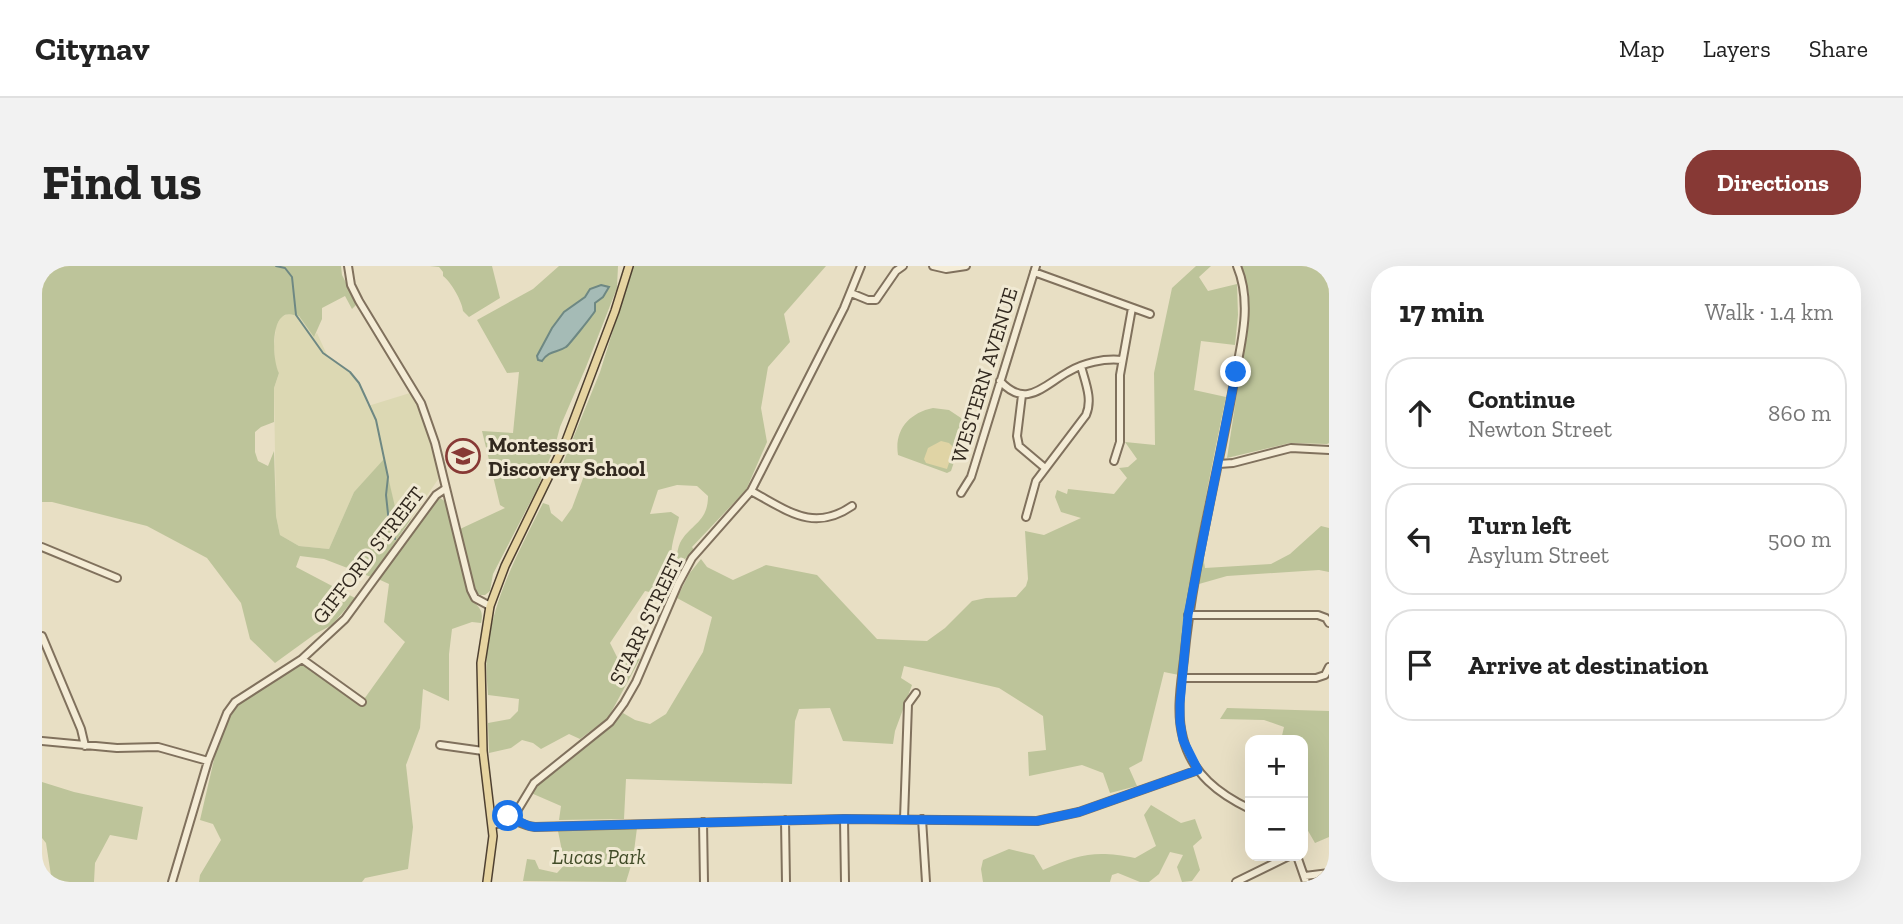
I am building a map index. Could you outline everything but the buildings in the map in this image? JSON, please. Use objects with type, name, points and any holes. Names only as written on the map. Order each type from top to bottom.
[{"type":"main road","points":[[486,882],[492,851],[492,825],[483,751],[481,663],[490,606],[505,566],[566,441],[629,266]]},
{"type":"street","points":[[348,266],[351,285],[359,301],[421,403],[435,443],[471,590],[475,598],[490,606]]},
{"type":"street","name":"STARR STREET","points":[[513,818],[534,783],[610,722],[624,703],[692,558],[751,491],[862,266]]},
{"type":"street","points":[[851,293],[866,300],[876,300],[903,266]]},
{"type":"street","points":[[933,266],[944,269],[966,266]]},
{"type":"street","points":[[1237,266],[1245,296],[1245,316],[1219,464],[1188,615],[1180,722],[1186,748],[1198,770],[1224,796],[1245,806]]},
{"type":"street","points":[[1035,269],[1150,314]]},
{"type":"street","name":"WESTERN AVENUE","points":[[961,493],[971,477],[1035,269]]},
{"type":"street","points":[[1114,461],[1120,442],[1119,375],[1132,308]]},
{"type":"street","points":[[1000,381],[1006,388],[1022,395],[1034,394],[1081,366],[1122,359]]},
{"type":"street","points":[[1026,517],[1036,481],[1090,407],[1081,366]]},
{"type":"street","points":[[1022,395],[1018,446],[1045,468]]},
{"type":"street","points":[[1219,464],[1291,448],[1329,450]]},
{"type":"street","name":"GIFFORD STREET","points":[[172,882],[219,728],[235,702],[302,659],[345,619],[436,495],[445,489]]},
{"type":"street","points":[[751,491],[796,515],[810,519],[833,517],[852,506]]},
{"type":"street","points":[[42,547],[117,578]]},
{"type":"street","points":[[1188,615],[1318,615],[1326,618],[1329,623]]},
{"type":"street","points":[[42,636],[81,729],[85,746]]},
{"type":"street","points":[[302,659],[362,702]]},
{"type":"street","points":[[1182,678],[1316,678],[1325,674],[1329,667]]},
{"type":"street","points":[[904,819],[908,704],[916,693]]},
{"type":"street","points":[[42,741],[85,746],[158,747],[208,761]]},
{"type":"street","points":[[439,745],[483,751]]},
{"type":"street","points":[[491,815],[503,815],[535,827],[844,819],[1048,820],[1079,812],[1198,770]]},
{"type":"street","points":[[492,825],[509,823],[513,818]]},
{"type":"street","points":[[844,819],[845,882]]},
{"type":"street","points":[[922,819],[926,882]]},
{"type":"street","points":[[785,820],[786,882]]},
{"type":"street","points":[[703,822],[704,882]]},
{"type":"street","points":[[1236,882],[1279,861]]},
{"type":"street","points":[[1299,861],[1306,879],[1329,873]]},
{"type":"shaded area","points":[[288,314],[299,316],[314,336],[317,333],[327,355],[350,372],[359,383],[368,406],[410,393],[417,403],[432,444],[439,478],[411,519],[396,512],[384,460],[354,492],[329,549],[299,546],[280,535],[276,516],[274,388],[279,373],[275,365],[274,346],[276,326],[281,317]]},
{"type":"green space","points":[[42,266],[341,266],[342,275],[357,304],[352,309],[345,296],[322,308],[322,319],[314,337],[299,316],[284,315],[278,322],[274,353],[279,373],[274,388],[274,422],[255,432],[258,461],[268,466],[274,451],[276,516],[280,535],[299,546],[329,549],[354,492],[384,459],[396,511],[411,519],[371,577],[324,559],[300,556],[296,567],[355,598],[332,625],[275,663],[250,639],[241,603],[207,558],[147,526],[52,502],[42,502]]},
{"type":"green space","points":[[430,266],[492,266],[500,298],[469,317],[463,311],[443,272],[439,267]]},
{"type":"green space","points":[[559,266],[618,266],[617,288],[537,489],[493,574],[490,591],[479,595],[474,589],[460,529],[505,508],[500,505],[482,431],[513,433],[519,372],[507,373],[477,320],[533,289]]},
{"type":"green space","points":[[633,266],[826,266],[784,314],[790,342],[768,367],[761,408],[767,442],[746,490],[692,547],[694,550],[679,565],[667,596],[645,591],[610,643],[618,659],[633,656],[640,659],[608,718],[580,739],[569,734],[541,749],[522,740],[511,748],[489,753],[488,723],[510,719],[518,711],[519,699],[488,695],[487,651],[496,608],[543,503],[549,505],[551,513],[562,522],[572,508],[585,473],[563,463],[600,372]],"holes":[[[677,485],[697,486],[708,496],[707,505],[702,518],[680,543],[674,571],[671,551],[679,517],[671,512],[650,514],[658,490]]]},
{"type":"green space","points":[[1196,266],[1211,266],[1199,277],[1208,291],[1237,284],[1235,345],[1201,341],[1194,390],[1226,397],[1193,570],[1179,675],[1164,672],[1142,761],[1129,768],[1137,786],[1110,793],[1103,773],[1082,765],[1029,776],[1028,752],[1046,750],[1043,716],[999,688],[904,666],[901,678],[912,685],[893,744],[843,741],[830,708],[799,709],[795,721],[792,784],[626,779],[624,819],[559,820],[561,806],[531,793],[623,713],[650,724],[666,714],[703,652],[712,617],[677,598],[689,574],[701,559],[707,567],[733,580],[766,565],[817,575],[877,639],[927,641],[945,628],[972,601],[1016,597],[1026,586],[1028,579],[1025,531],[1044,535],[1081,518],[1061,512],[1055,497],[1057,490],[1067,494],[1068,489],[1114,494],[1127,478],[1119,468],[1128,467],[1137,459],[1125,442],[1155,445],[1154,373],[1172,288]]},
{"type":"green space","points":[[1242,266],[1329,266],[1327,444],[1290,443],[1227,458],[1249,314],[1249,294]]},
{"type":"green space","points":[[924,410],[949,410],[964,420],[962,438],[951,471],[947,473],[898,455],[898,438],[905,424]]},
{"type":"green space","points":[[440,498],[446,502],[466,583],[482,617],[481,623],[472,622],[452,629],[449,701],[423,689],[420,728],[406,765],[413,827],[408,869],[365,878],[362,882],[199,882],[200,875],[221,840],[213,824],[200,820],[216,751],[239,702],[307,659],[362,702],[405,642],[384,622],[389,584],[378,579],[436,499]]},
{"type":"green space","points":[[1321,526],[1329,528],[1329,572],[1319,570],[1227,576],[1199,584],[1203,556],[1205,568],[1271,564],[1290,554]]},
{"type":"green space","points":[[1227,708],[1329,711],[1329,837],[1315,843],[1308,831],[1308,735],[1282,735],[1284,727],[1264,720],[1220,719]]},
{"type":"green space","points":[[42,782],[143,807],[137,840],[110,835],[95,863],[94,882],[52,882],[46,843],[42,838]]},
{"type":"green space","points":[[1151,805],[1181,823],[1195,819],[1202,838],[1193,846],[1200,870],[1192,881],[1182,882],[1177,867],[1183,855],[1170,852],[1159,874],[1149,882],[1140,882],[1118,873],[1112,875],[1110,882],[983,882],[983,860],[1009,849],[1034,855],[1043,870],[1088,855],[1109,854],[1135,858],[1156,846],[1144,815]]},
{"type":"green space","name":"Lucas Park","points":[[637,828],[633,859],[626,882],[523,881],[527,859],[535,860],[539,869],[557,873],[569,860],[563,856],[558,831]]},
{"type":"sand","points":[[941,441],[954,448],[947,469],[926,463],[924,459],[928,448]]},
{"type":"water","points":[[601,285],[609,287],[595,303],[595,311],[571,342],[547,355],[542,361],[538,360],[537,356],[552,328],[564,312],[585,297],[590,289]]},
{"type":"waterway","points":[[276,266],[285,268],[292,277],[296,315],[323,353],[350,372],[359,383],[376,420],[388,477],[386,495],[389,523],[395,539]]},
{"type":"place","name":"Montessori Discovery School","points":[[463,456]]},
{"type":"route","points":[[508,816],[535,827],[844,819],[1037,821],[1079,812],[1198,770],[1183,740],[1180,722],[1188,615],[1236,372]]}]
